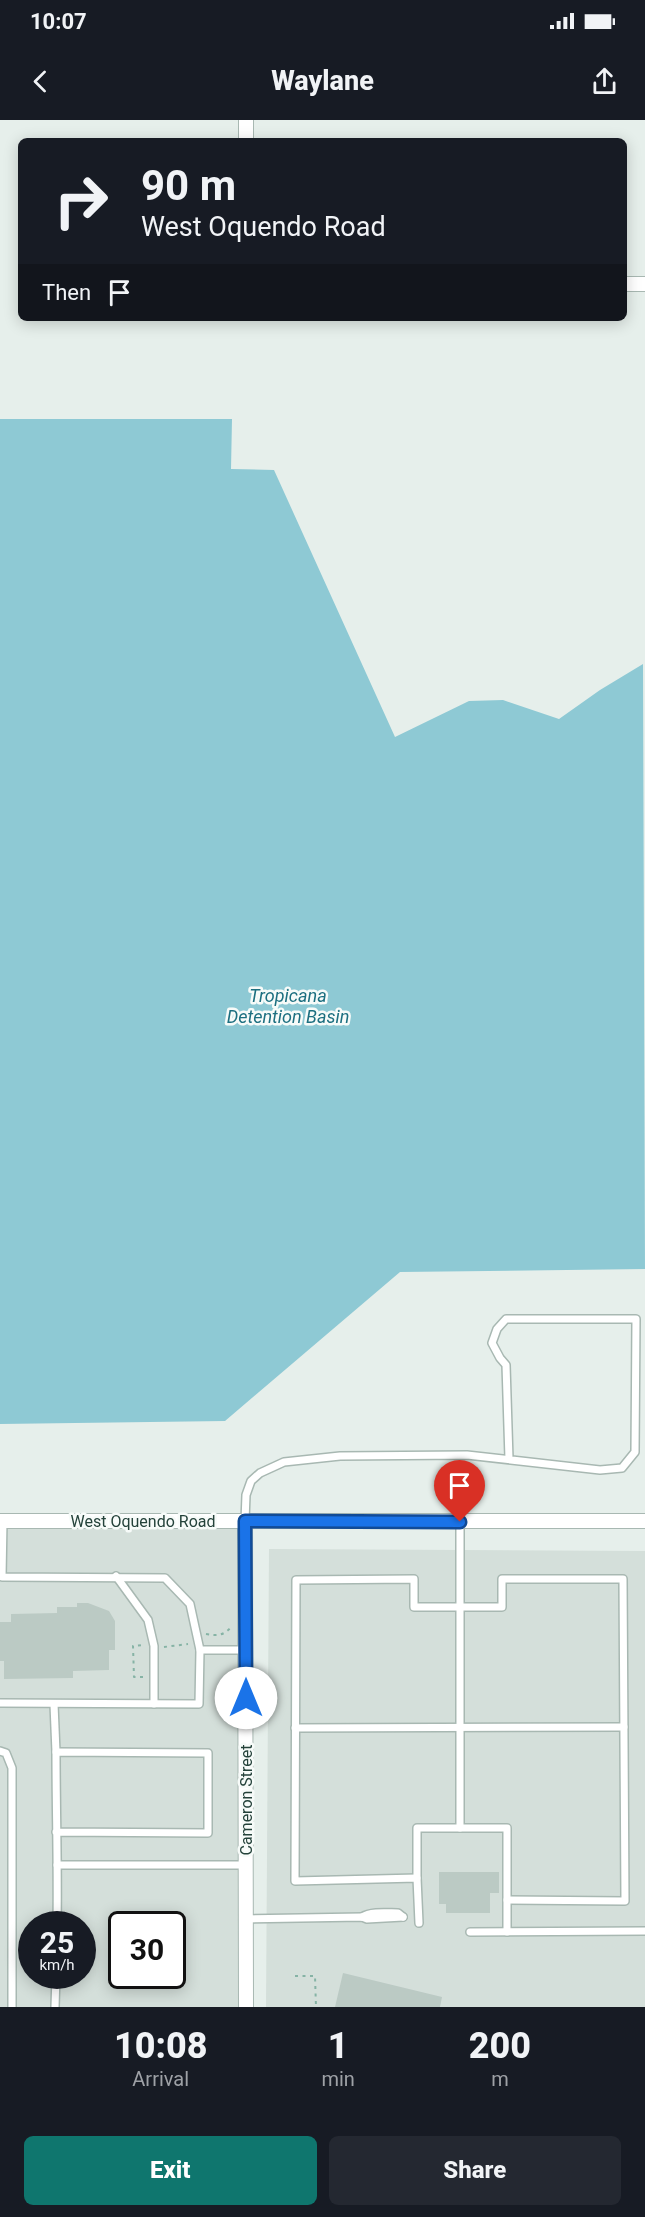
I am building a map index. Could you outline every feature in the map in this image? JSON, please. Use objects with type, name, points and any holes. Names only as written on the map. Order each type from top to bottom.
[{"type":"street","points":[[246,120],[246,138]]},
{"type":"street","points":[[627,284],[645,284]]},
{"type":"street","name":"West Oquendo Road","points":[[1,1521],[645,1521]]},
{"type":"street","name":"Cameron Street","points":[[245,1521],[246,2007]]},
{"type":"lane","points":[[245,1521],[246,1495],[251,1481],[260,1473],[284,1462],[340,1456],[467,1455],[509,1460],[600,1470],[622,1468],[634,1452],[636,1318],[506,1319],[497,1329],[492,1343],[506,1365],[509,1460]]},
{"type":"lane","points":[[0,1703],[199,1704],[200,1650],[190,1604],[165,1578],[2,1577],[1,1521]]},
{"type":"lane","points":[[460,1522],[460,1828]]},
{"type":"lane","points":[[116,1576],[148,1620],[154,1646],[154,1704]]},
{"type":"lane","points":[[417,1878],[295,1881],[296,1581],[414,1579],[414,1607],[459,1608],[502,1607],[502,1579],[623,1579],[625,1901],[507,1900]]},
{"type":"lane","points":[[200,1650],[245,1650]]},
{"type":"lane","points":[[54,1704],[57,1911]]},
{"type":"lane","points":[[296,1728],[624,1726]]},
{"type":"lane","points":[[0,1751],[6,1753],[12,1768],[12,2007]]},
{"type":"lane","points":[[56,1752],[208,1753],[208,1833],[56,1832]]},
{"type":"lane","points":[[419,1923],[417,1828],[507,1828],[507,1932]]},
{"type":"lane","points":[[57,1865],[246,1865]]},
{"type":"lane","points":[[246,1919],[403,1917],[398,1913],[366,1914],[362,1917]]},
{"type":"lane","points":[[470,1932],[645,1931]]},
{"type":"lane","points":[[55,2007],[56,1989]]},
{"type":"path","points":[[154,1677],[134,1677],[133,1646],[188,1644],[207,1634],[220,1636],[232,1626]]},
{"type":"path","points":[[295,1976],[315,1976],[316,2007]]},
{"type":"shaded area","points":[[0,1521],[245,1521],[246,2007],[0,2007]]},
{"type":"shaded area","points":[[269,1549],[645,1551],[645,2007],[266,2007]]},
{"type":"water","name":"Tropicana Detention Basin","points":[[0,419],[232,419],[231,469],[274,470],[395,737],[469,701],[503,700],[559,719],[600,690],[643,664],[645,1269],[400,1272],[225,1421],[0,1424]]},
{"type":"building","points":[[77,1603],[88,1603],[109,1611],[115,1621],[115,1650],[109,1650],[109,1670],[73,1671],[73,1678],[4,1679],[4,1661],[0,1661],[0,1622],[11,1622],[11,1614],[57,1613],[57,1607],[77,1607]]},
{"type":"building","points":[[439,1872],[499,1872],[499,1893],[490,1893],[490,1913],[446,1913],[446,1904],[439,1904]]},
{"type":"building","points":[[343,1973],[442,1997],[440,2007],[335,2007]]},
{"type":"route","points":[[246,1698],[245,1521],[460,1522]]}]
